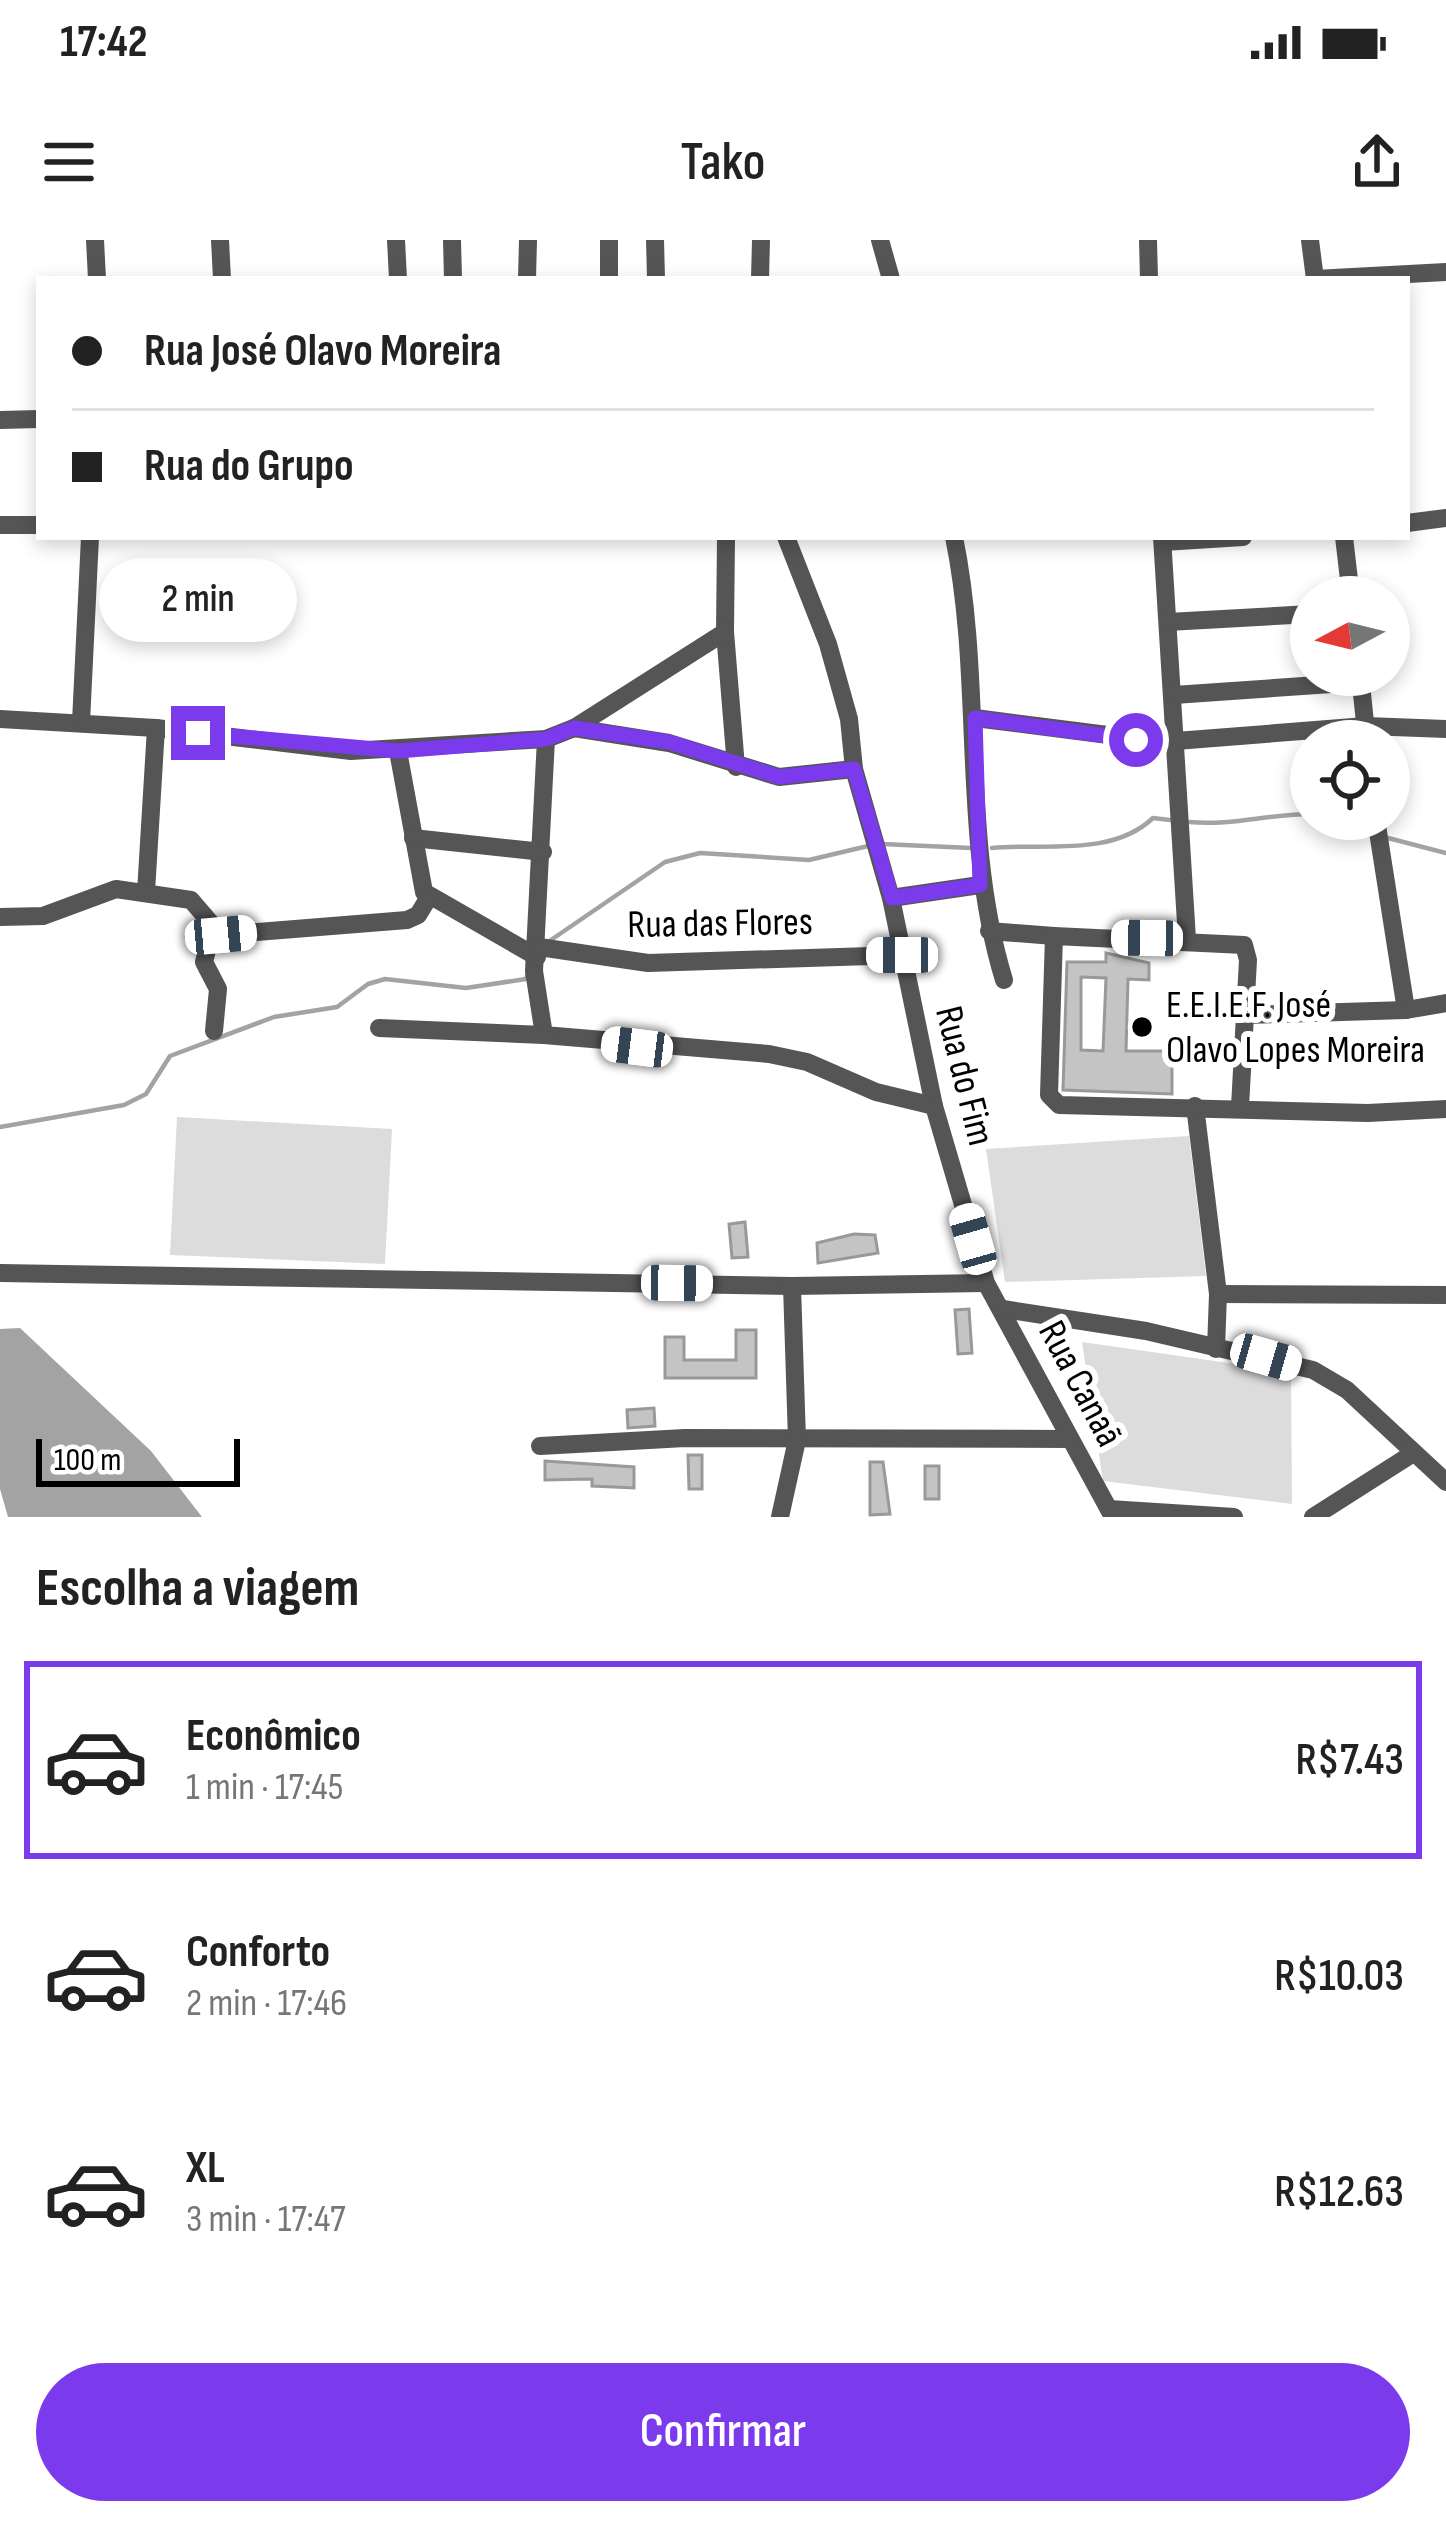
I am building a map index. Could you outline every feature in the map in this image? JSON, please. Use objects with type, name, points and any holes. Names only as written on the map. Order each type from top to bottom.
[{"type":"street","points":[[95,240],[97,276]]},
{"type":"street","points":[[220,240],[222,276]]},
{"type":"street","points":[[396,240],[398,276]]},
{"type":"street","points":[[452,240],[453,276]]},
{"type":"street","points":[[527,276],[528,240]]},
{"type":"street","points":[[609,240],[609,276]]},
{"type":"street","points":[[656,240],[656,276]]},
{"type":"street","points":[[760,240],[760,276]]},
{"type":"street","points":[[880,240],[890,276]]},
{"type":"street","points":[[1148,240],[1150,276]]},
{"type":"street","points":[[1310,240],[1315,276]]},
{"type":"street","points":[[1371,276],[1446,272]]},
{"type":"street","points":[[0,420],[36,419]]},
{"type":"street","points":[[1410,523],[1446,518]]},
{"type":"street","points":[[0,525],[36,525]]},
{"type":"street","points":[[81,722],[90,540]]},
{"type":"street","points":[[726,540],[725,632],[736,767]]},
{"type":"street","name":"Rua do Fim","points":[[787,540],[828,644],[849,719],[854,769],[892,898],[934,1106],[986,1283]]},
{"type":"street","points":[[955,540],[971,629],[980,885],[1004,980]]},
{"type":"street","points":[[1162,540],[1187,939]]},
{"type":"street","points":[[1344,540],[1349,576]]},
{"type":"street","points":[[1168,622],[1290,615]]},
{"type":"street","points":[[0,719],[398,751],[546,739],[574,728],[725,632]]},
{"type":"street","points":[[1174,695],[1290,684]]},
{"type":"street","points":[[975,718],[1117,738],[1177,741],[1290,736]]},
{"type":"street","points":[[146,892],[156,728]]},
{"type":"street","points":[[574,728],[669,742],[779,777],[854,769]]},
{"type":"street","points":[[1410,731],[1446,729]]},
{"type":"street","points":[[544,1035],[534,951],[546,739]]},
{"type":"street","points":[[0,917],[43,916],[100,891],[146,892],[198,904],[212,930],[221,935],[407,920],[418,915],[429,897],[421,885],[398,751]]},
{"type":"street","points":[[413,838],[543,852]]},
{"type":"street","points":[[1378,840],[1406,1010]]},
{"type":"street","points":[[892,898],[980,885]]},
{"type":"street","name":"Rua das Flores","points":[[429,897],[534,951],[648,963],[902,955]]},
{"type":"street","points":[[989,932],[999,928],[1054,936],[1244,945],[1249,960],[1240,1107]]},
{"type":"street","points":[[212,930],[204,962],[218,989],[214,1031]]},
{"type":"street","points":[[1054,936],[1053,1101],[1368,1113],[1446,1109]]},
{"type":"street","points":[[1245,1016],[1406,1010],[1446,1004]]},
{"type":"street","points":[[379,1028],[544,1035],[637,1047],[769,1054],[807,1062],[876,1092],[934,1106]]},
{"type":"street","points":[[1196,1106],[1219,1294],[1216,1349]]},
{"type":"street","points":[[0,1273],[792,1286],[986,1283]]},
{"type":"street","name":"Rua Canaã","points":[[986,1283],[1111,1513]]},
{"type":"street","points":[[780,1517],[797,1439],[792,1286]]},
{"type":"street","points":[[1219,1294],[1446,1295]]},
{"type":"street","points":[[1003,1309],[1054,1314],[1266,1357],[1332,1379],[1446,1482]]},
{"type":"street","points":[[540,1446],[797,1439],[1070,1439]]},
{"type":"street","points":[[1313,1517],[1412,1454]]},
{"type":"street","points":[[1111,1513],[1234,1517]]},
{"type":"shaded area","points":[[177,1117],[392,1129],[385,1264],[170,1255]]},
{"type":"shaded area","points":[[1189,1136],[1206,1276],[1005,1282],[986,1149]]},
{"type":"shaded area","points":[[20,1328],[151,1451],[202,1517],[8,1517],[0,1489],[0,1329]]},
{"type":"shaded area","points":[[1082,1342],[1291,1372],[1292,1504],[1103,1481]]},
{"type":"building","points":[[1106,953],[1149,963],[1149,980],[1128,979],[1126,1051],[1172,1051],[1172,1094],[1063,1090],[1067,962],[1106,962]],"holes":[[[1081,977],[1106,978],[1103,1051],[1081,1050]]]},
{"type":"building","points":[[745,1222],[748,1257],[732,1258],[729,1224]]},
{"type":"building","points":[[854,1234],[875,1235],[878,1253],[818,1263],[817,1243]]},
{"type":"building","points":[[969,1309],[972,1353],[958,1354],[955,1310]]},
{"type":"building","points":[[736,1330],[756,1330],[756,1378],[665,1378],[665,1337],[684,1337],[684,1360],[736,1360]]},
{"type":"building","points":[[654,1408],[655,1426],[628,1428],[627,1410]]},
{"type":"building","points":[[688,1455],[702,1455],[702,1489],[689,1489]]},
{"type":"building","points":[[545,1461],[634,1467],[634,1488],[592,1486],[592,1479],[545,1480]]},
{"type":"building","points":[[870,1462],[883,1462],[890,1514],[870,1515]]},
{"type":"building","points":[[925,1466],[939,1466],[939,1499],[925,1499]]},
{"type":"waterway","points":[[1189,822],[1290,815]]},
{"type":"waterway","points":[[992,848],[1098,843],[1136,830],[1153,818],[1170,820]]},
{"type":"waterway","points":[[1396,840],[1446,853]]},
{"type":"waterway","points":[[882,844],[971,848]]},
{"type":"waterway","points":[[548,942],[665,862],[700,853],[809,860],[868,846]]},
{"type":"waterway","points":[[0,1127],[124,1105],[146,1094],[170,1056],[274,1017],[337,1007],[368,984],[385,979],[466,988],[526,979],[528,973]]},
{"type":"place","name":"E.E.I.E.F. José Olavo Lopes Moreira","points":[[1142,1027]]},
{"type":"route","points":[[198,733],[351,751],[398,751],[546,739],[574,728],[669,742],[779,777],[854,769],[892,898],[980,885],[975,718],[1136,740]]}]
